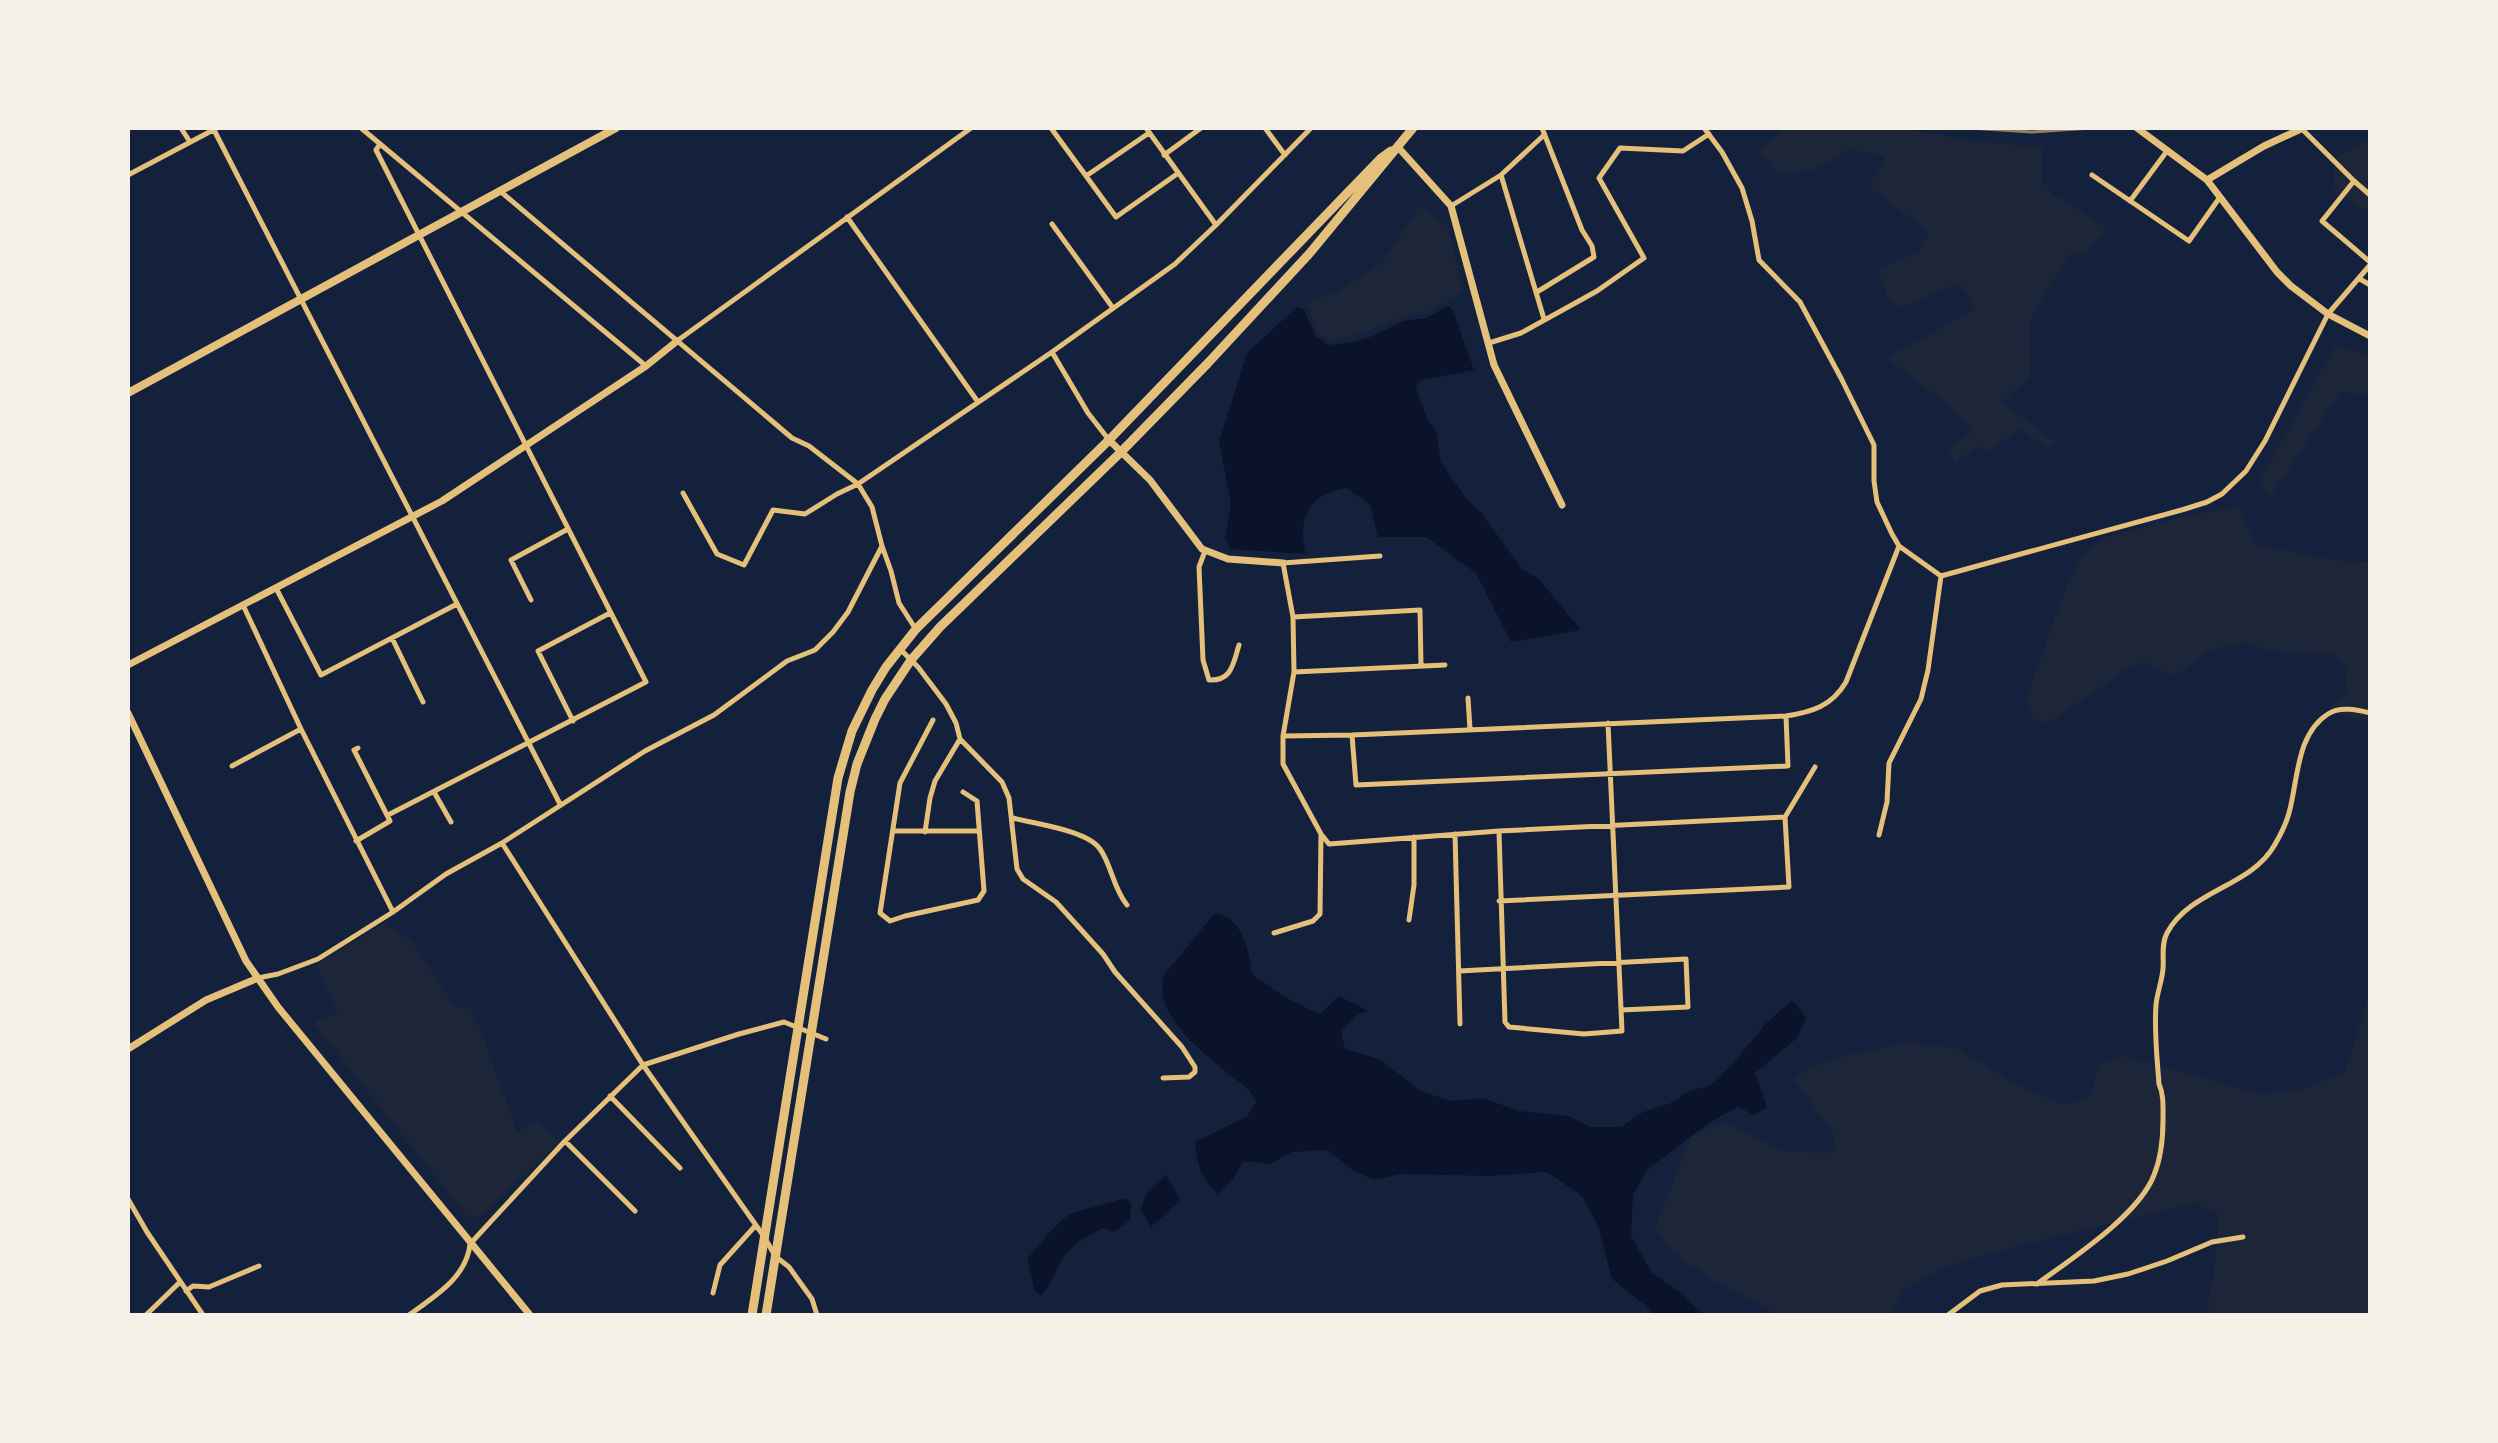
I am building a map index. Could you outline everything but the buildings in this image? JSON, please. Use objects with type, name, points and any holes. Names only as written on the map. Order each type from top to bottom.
[{"type":"highway","points":[[766,1315],[850,792],[862,751],[885,699],[911,660],[940,627],[1121,452],[1309,254],[1413,128]]},
{"type":"highway","points":[[752,1315],[838,778],[852,731],[862,710],[886,667],[916,629],[1109,440],[1380,159],[1397,146]]},
{"type":"main road","points":[[128,393],[616,128]]},
{"type":"street","points":[[181,128],[190,142]]},
{"type":"street","points":[[361,128],[646,366]]},
{"type":"street","points":[[128,665],[455,493],[646,366],[971,128]]},
{"type":"street","points":[[1051,128],[1116,217],[1177,174]]},
{"type":"street","points":[[1164,155],[1201,128]]},
{"type":"street","points":[[1265,128],[1285,155]]},
{"type":"street","points":[[683,493],[717,554],[744,565],[773,510],[805,514],[858,484],[1052,352],[1175,264],[1311,128]]},
{"type":"street","points":[[1537,292],[1594,257],[1542,128]]},
{"type":"street","points":[[1704,128],[1742,188],[1759,260],[1800,302],[1874,445],[1877,502],[1899,546],[1941,576]]},
{"type":"street","points":[[2137,128],[2207,180],[2277,272],[2304,298],[2370,336]]},
{"type":"street","points":[[2207,180],[2264,146],[2303,128],[2370,195]]},
{"type":"street","points":[[128,175],[216,129],[560,804]]},
{"type":"street","points":[[1086,176],[1148,130],[1216,225]]},
{"type":"street","points":[[1489,343],[1521,333],[1597,291],[1644,258],[1599,178],[1620,148],[1683,151],[1709,134]]},
{"type":"street","points":[[1451,206],[1501,175],[1544,135]]},
{"type":"street","points":[[380,144],[376,150],[646,682],[388,815]]},
{"type":"street","points":[[1397,146],[1451,206],[1494,365],[1562,505]]},
{"type":"street","points":[[2130,201],[2168,150]]},
{"type":"street","points":[[1501,175],[1544,319]]},
{"type":"street","points":[[2092,175],[2189,241],[2220,197]]},
{"type":"street","points":[[1941,576],[2185,509],[2222,494],[2246,471],[2265,441],[2328,314],[2370,264],[2322,221],[2354,181]]},
{"type":"street","points":[[500,191],[792,438],[809,446],[858,484],[872,507],[899,603],[916,629]]},
{"type":"street","points":[[847,217],[978,402]]},
{"type":"street","points":[[1052,224],[1113,308]]},
{"type":"street","points":[[2360,279],[2370,285]]},
{"type":"street","points":[[1052,352],[1088,413],[1109,440],[1150,480],[1205,551],[1228,559],[1283,563],[1380,556]]},
{"type":"street","points":[[531,600],[511,560],[568,529]]},
{"type":"street","points":[[128,1049],[206,1000],[258,978],[318,959],[446,874],[502,843],[645,751],[714,715],[787,661],[815,650],[848,612],[882,546]]},
{"type":"street","points":[[1283,736],[1786,716],[1813,711],[1823,707],[1841,691],[1899,546]]},
{"type":"street","points":[[1205,551],[1199,567],[1203,660],[1209,680],[1220,680],[1229,674],[1239,645]]},
{"type":"street","points":[[1283,563],[1293,617],[1294,672],[1283,736],[1283,764],[1329,844],[1499,831],[1785,817]]},
{"type":"street","points":[[1879,835],[1887,802],[1889,763],[1921,699],[1928,670],[1941,576]]},
{"type":"street","points":[[276,588],[321,675],[457,604]]},
{"type":"street","points":[[243,605],[393,912]]},
{"type":"street","points":[[1293,617],[1420,610],[1421,666]]},
{"type":"street","points":[[573,721],[538,651],[610,613]]},
{"type":"street","points":[[392,638],[423,702]]},
{"type":"street","points":[[900,649],[946,704],[960,739],[1002,782],[1013,818],[1017,869],[1023,879],[1056,902],[1182,1047],[1195,1067],[1193,1076],[1163,1078]]},
{"type":"street","points":[[1294,672],[1445,665]]},
{"type":"street","points":[[1468,698],[1470,729]]},
{"type":"street","points":[[2037,1284],[2084,1251],[2122,1216],[2154,1176],[2163,1133],[2156,1003],[2167,933],[2192,904],[2267,858],[2289,814],[2300,755],[2321,720],[2341,710],[2370,713]]},
{"type":"street","points":[[128,713],[246,961],[278,1007],[528,1314]]},
{"type":"street","points":[[1352,735],[1356,785],[1611,775],[1788,766],[1786,716]]},
{"type":"street","points":[[933,720],[900,783],[880,913],[890,921],[978,900],[984,891],[977,801],[963,792]]},
{"type":"street","points":[[1499,831],[1505,1022],[1509,1027],[1584,1034],[1622,1031],[1608,723]]},
{"type":"street","points":[[232,766],[301,729]]},
{"type":"street","points":[[925,832],[935,781],[960,739]]},
{"type":"street","points":[[356,841],[390,821],[354,750],[358,748]]},
{"type":"street","points":[[1499,901],[1789,887],[1785,817],[1815,767]]},
{"type":"street","points":[[434,792],[451,822]]},
{"type":"street","points":[[1013,818],[1089,838],[1100,849],[1118,894],[1127,905]]},
{"type":"street","points":[[893,831],[978,831]]},
{"type":"street","points":[[1274,933],[1313,921],[1320,914],[1321,834]]},
{"type":"street","points":[[1455,834],[1460,1024]]},
{"type":"street","points":[[1409,920],[1414,885],[1414,837]]},
{"type":"street","points":[[502,843],[643,1065],[775,1256],[789,1267],[812,1299],[817,1315]]},
{"type":"street","points":[[1459,971],[1686,959],[1688,1007],[1621,1010]]},
{"type":"street","points":[[409,1315],[460,1272],[469,1260],[470,1244],[565,1141],[643,1065],[784,1022],[826,1039]]},
{"type":"street","points":[[610,1096],[680,1168]]},
{"type":"street","points":[[565,1141],[635,1211]]},
{"type":"street","points":[[128,1199],[203,1315]]},
{"type":"street","points":[[713,1293],[720,1265],[756,1225]]},
{"type":"street","points":[[1948,1315],[1980,1291],[2018,1282],[2094,1281],[2128,1274],[2212,1242],[2243,1237]]},
{"type":"street","points":[[186,1291],[193,1286],[209,1287],[259,1266]]},
{"type":"street","points":[[146,1315],[180,1282]]},
{"type":"shaded area","points":[[1777,128],[1901,128],[1965,140],[2043,148],[2042,181],[2054,195],[2107,228],[2084,256],[2069,254],[2029,323],[2030,377],[2002,402],[2056,443],[2048,448],[2020,429],[1986,451],[1981,446],[1955,463],[1949,449],[1974,429],[1887,358],[1975,308],[1959,284],[1902,307],[1889,300],[1877,269],[1918,252],[1929,233],[1869,186],[1885,157],[1851,149],[1811,171],[1777,173],[1758,153],[1780,132]]},
{"type":"shaded area","points":[[2370,138],[2370,213],[2332,189],[2336,158]]},
{"type":"shaded area","points":[[1421,205],[1448,227],[1463,292],[1426,314],[1401,318],[1364,333],[1331,341],[1318,334],[1307,303],[1337,292],[1382,262]]},
{"type":"shaded area","points":[[1449,306],[1474,370],[1422,380],[1415,386],[1427,418],[1436,430],[1441,462],[1522,569],[1539,579],[1581,630],[1511,642],[1476,573],[1426,537],[1378,537],[1370,505],[1347,488],[1323,496],[1308,510],[1303,529],[1306,554],[1230,549],[1225,539],[1231,503],[1219,442],[1247,353],[1297,307],[1304,309],[1316,337],[1329,345],[1370,337],[1404,321],[1426,318]]},
{"type":"shaded area","points":[[2335,345],[2370,356],[2370,395],[2340,392],[2270,498],[2259,483]]},
{"type":"shaded area","points":[[2238,507],[2256,545],[2341,561],[2370,562],[2370,722],[2341,715],[2329,707],[2346,691],[2347,669],[2334,654],[2279,652],[2243,643],[2210,650],[2177,674],[2165,673],[2145,662],[2133,665],[2049,723],[2035,720],[2029,712],[2027,696],[2068,582],[2079,561],[2102,538],[2184,516]]},
{"type":"shaded area","points":[[1215,913],[1225,916],[1238,928],[1253,975],[1288,999],[1320,1014],[1339,996],[1368,1011],[1355,1016],[1341,1031],[1345,1049],[1379,1059],[1421,1091],[1451,1101],[1483,1098],[1519,1111],[1569,1116],[1591,1127],[1621,1127],[1643,1112],[1671,1103],[1689,1091],[1709,1086],[1733,1064],[1765,1024],[1792,1000],[1806,1018],[1797,1038],[1755,1073],[1767,1107],[1754,1115],[1738,1107],[1710,1122],[1647,1170],[1633,1195],[1631,1236],[1652,1273],[1681,1293],[1704,1315],[1654,1315],[1612,1279],[1598,1226],[1582,1196],[1547,1172],[1488,1176],[1401,1174],[1373,1180],[1351,1169],[1328,1150],[1292,1152],[1270,1164],[1243,1161],[1233,1179],[1218,1194],[1201,1171],[1195,1142],[1247,1116],[1257,1102],[1250,1091],[1206,1055],[1177,1025],[1167,1009],[1162,992],[1164,975]]},
{"type":"shaded area","points":[[384,923],[413,942],[454,1006],[470,1008],[517,1132],[537,1121],[560,1142],[480,1217],[467,1216],[315,1025],[317,1020],[338,1013],[316,965]]},
{"type":"shaded area","points":[[2370,991],[2370,1315],[2214,1315],[2207,1309],[2215,1266],[2219,1214],[2195,1203],[1947,1266],[1903,1290],[1889,1315],[1778,1315],[1717,1282],[1672,1252],[1655,1228],[1692,1135],[1724,1122],[1780,1151],[1832,1153],[1835,1137],[1793,1077],[1831,1059],[1908,1042],[1958,1049],[2015,1084],[2064,1105],[2090,1095],[2099,1065],[2124,1056],[2257,1093],[2301,1090],[2345,1072]]},
{"type":"shaded area","points":[[1166,1175],[1181,1200],[1151,1227],[1141,1210],[1145,1196]]},
{"type":"shaded area","points":[[1126,1198],[1131,1203],[1130,1220],[1114,1232],[1103,1228],[1079,1242],[1065,1255],[1041,1296],[1035,1291],[1027,1259],[1050,1232],[1069,1214]]},
{"type":"railway","points":[[1970,128],[2032,132],[2092,128]]}]
